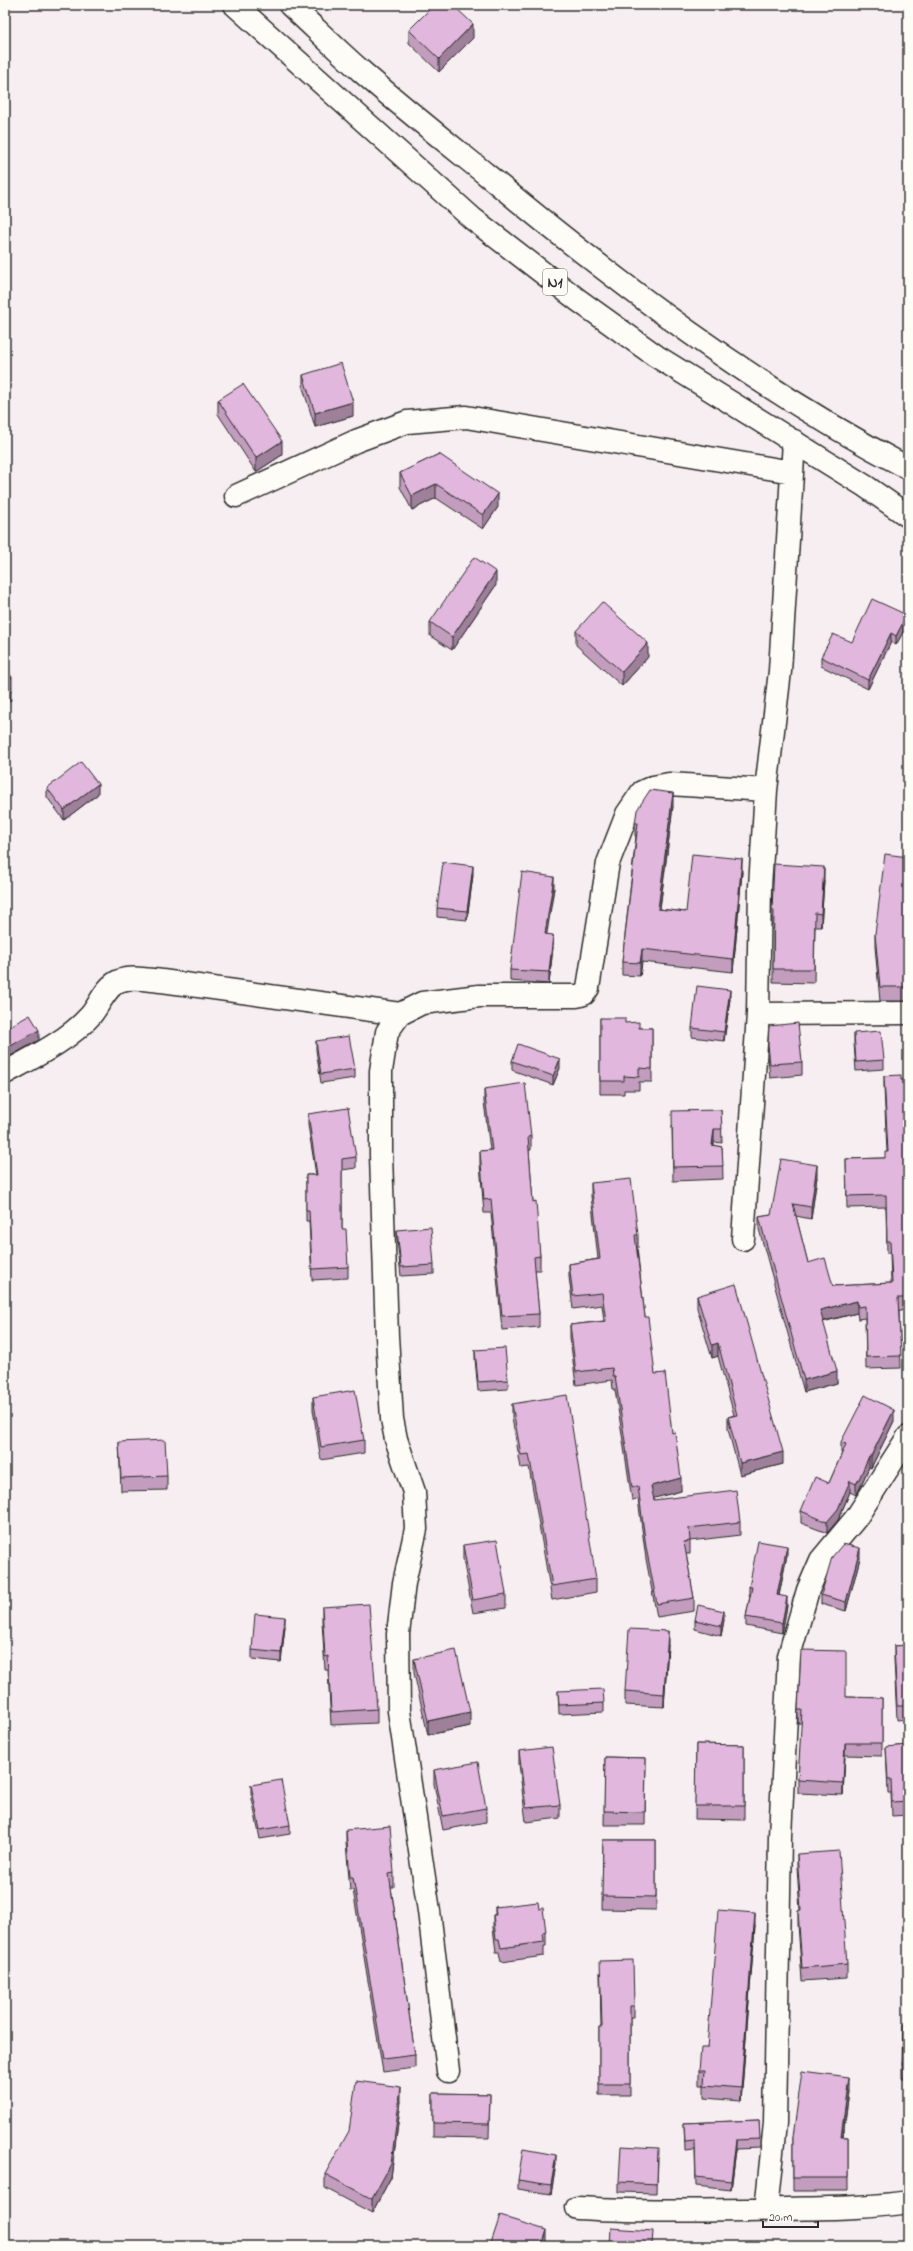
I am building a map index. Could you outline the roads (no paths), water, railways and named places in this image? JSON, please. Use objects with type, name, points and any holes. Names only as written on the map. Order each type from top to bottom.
[{"type":"street","name":"N1","points":[[235,5],[473,219],[578,300],[656,356],[755,419],[794,441],[908,516]]},
{"type":"street","name":"N1","points":[[290,5],[379,86],[547,225],[648,302],[786,399],[860,443],[908,468]]},
{"type":"street","points":[[236,496],[356,441],[408,422],[466,417],[792,472]]},
{"type":"street","points":[[743,1240],[758,1014],[760,886],[766,790],[780,671],[794,441]]},
{"type":"street","points":[[448,2071],[430,1911],[399,1711],[398,1634],[404,1583],[416,1529],[414,1492],[396,1439],[392,1419],[387,1336],[381,1147],[382,1070],[387,1032],[400,1014],[422,1003],[479,996],[570,996],[584,994],[588,988],[608,863],[627,814],[642,792],[653,787],[669,784],[766,790]]},
{"type":"street","points":[[5,1073],[55,1044],[89,1017],[107,991],[118,981],[133,979],[162,980],[400,1014]]},
{"type":"street","points":[[758,1014],[908,1013]]},
{"type":"street","points":[[766,2210],[775,2123],[780,1836],[789,1656],[808,1590],[821,1560],[856,1518],[908,1437]]},
{"type":"street","points":[[577,2208],[649,2211],[766,2210],[881,2206],[908,2202]]}]
